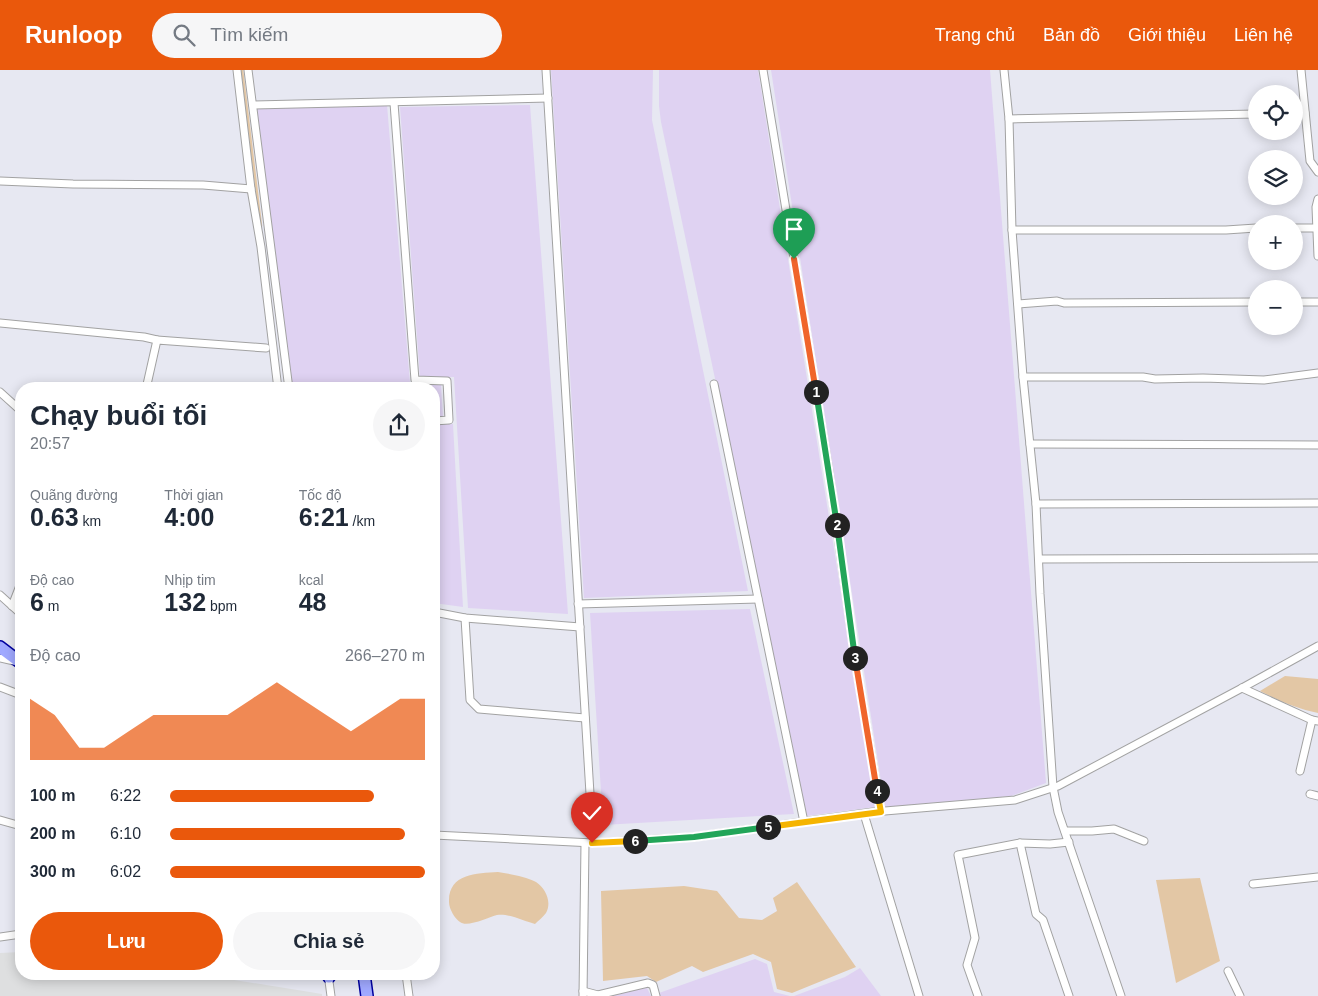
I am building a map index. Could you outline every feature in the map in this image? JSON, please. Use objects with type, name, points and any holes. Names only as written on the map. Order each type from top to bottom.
[{"type":"main road","points":[[0,647],[15,658]]},
{"type":"main road","points":[[365,980],[367,996]]},
{"type":"street","points":[[237,70],[277,382]]},
{"type":"street","points":[[248,70],[288,382]]},
{"type":"street","points":[[546,70],[585,718],[589,843],[583,994],[598,995],[648,983],[653,985],[656,996]]},
{"type":"street","points":[[764,70],[826,452],[855,659],[881,812]]},
{"type":"street","points":[[1004,70],[1009,119],[1012,230],[1023,377],[1036,504],[1053,787],[1065,831],[1121,996]]},
{"type":"street","points":[[1301,70],[1310,161],[1318,172]]},
{"type":"street","points":[[252,105],[548,98]]},
{"type":"street","points":[[394,102],[415,380],[447,381],[450,420],[440,421]]},
{"type":"street","points":[[1009,119],[1248,114]]},
{"type":"street","points":[[0,182],[203,185],[251,189]]},
{"type":"street","points":[[1318,199],[1316,207],[1318,256]]},
{"type":"street","points":[[1303,228],[1317,228]]},
{"type":"street","points":[[1012,230],[1248,229]]},
{"type":"street","points":[[1018,304],[1057,301],[1064,303],[1248,302]]},
{"type":"street","points":[[1303,302],[1318,302]]},
{"type":"street","points":[[0,323],[144,337],[156,340],[266,348]]},
{"type":"street","points":[[147,382],[156,340]]},
{"type":"street","points":[[1023,377],[1264,380],[1318,373]]},
{"type":"street","points":[[714,384],[804,822]]},
{"type":"street","points":[[0,392],[15,406]]},
{"type":"street","points":[[1030,444],[1318,445]]},
{"type":"street","points":[[1036,504],[1318,503]]},
{"type":"street","points":[[1039,559],[1318,558]]},
{"type":"street","points":[[0,595],[15,609]]},
{"type":"street","points":[[12,606],[15,598]]},
{"type":"street","points":[[578,604],[758,599]]},
{"type":"street","points":[[440,613],[466,618],[580,627]]},
{"type":"street","points":[[466,618],[470,700],[479,709],[585,718]]},
{"type":"street","points":[[440,834],[589,843],[694,837],[881,812],[1014,800],[1053,787],[1318,646]]},
{"type":"street","points":[[0,658],[15,662]]},
{"type":"street","points":[[0,687],[15,693]]},
{"type":"street","points":[[1242,688],[1315,720],[1300,771]]},
{"type":"street","points":[[864,814],[919,996]]},
{"type":"street","points":[[0,820],[15,824]]},
{"type":"street","points":[[1065,831],[1092,831],[1114,828],[1144,841]]},
{"type":"street","points":[[978,996],[967,965],[975,938],[958,855],[1020,843],[1050,844],[1069,842]]},
{"type":"street","points":[[1020,843],[1036,914],[1043,920],[1068,996]]},
{"type":"street","points":[[1253,884],[1318,877]]},
{"type":"street","points":[[0,937],[15,935]]},
{"type":"street","points":[[1228,971],[1240,996]]},
{"type":"street","points":[[329,980],[331,996]]},
{"type":"street","points":[[407,980],[408,996]]},
{"type":"shaded area","points":[[551,70],[653,70],[652,120],[748,591],[584,598]]},
{"type":"shaded area","points":[[659,70],[758,70],[875,807],[807,816],[661,122]]},
{"type":"shaded area","points":[[771,70],[990,70],[1046,783],[1011,796],[885,807]]},
{"type":"shaded area","points":[[387,105],[410,382],[292,382],[256,108]]},
{"type":"shaded area","points":[[530,105],[568,614],[468,608],[454,377],[420,377],[400,107]]},
{"type":"shaded area","points":[[440,385],[441,385],[443,417],[440,417]]},
{"type":"shaded area","points":[[453,424],[463,607],[440,604],[440,425]]},
{"type":"shaded area","points":[[750,609],[794,814],[603,825],[590,613]]},
{"type":"shaded area","points":[[1285,676],[1318,679],[1318,713],[1288,704],[1260,691]]},
{"type":"shaded area","points":[[498,872],[527,878],[543,888],[548,900],[548,909],[535,924],[511,916],[497,915],[473,923],[463,924],[454,916],[450,908],[450,893],[458,880],[481,873]]},
{"type":"shaded area","points":[[1200,878],[1220,961],[1176,983],[1156,880]]},
{"type":"shaded area","points":[[797,882],[856,967],[792,993],[777,989],[771,962],[753,954],[703,972],[692,966],[656,982],[647,976],[603,981],[601,891],[684,886],[717,891],[739,918],[762,920],[777,911],[773,898]]},
{"type":"shaded area","points":[[15,952],[15,980],[234,980],[322,994],[322,996],[0,996],[0,953]]},
{"type":"shaded area","points":[[755,959],[767,964],[774,992],[790,996],[660,996],[659,993]]},
{"type":"shaded area","points":[[860,968],[881,996],[794,996],[845,977]]},
{"type":"shaded area","points":[[647,988],[651,996],[610,996],[630,990]]},
{"type":"waterway","points":[[242,70],[261,226]]},
{"type":"route","points":[[592,843],[694,837],[881,812],[855,659],[842,558],[794,259]]}]
